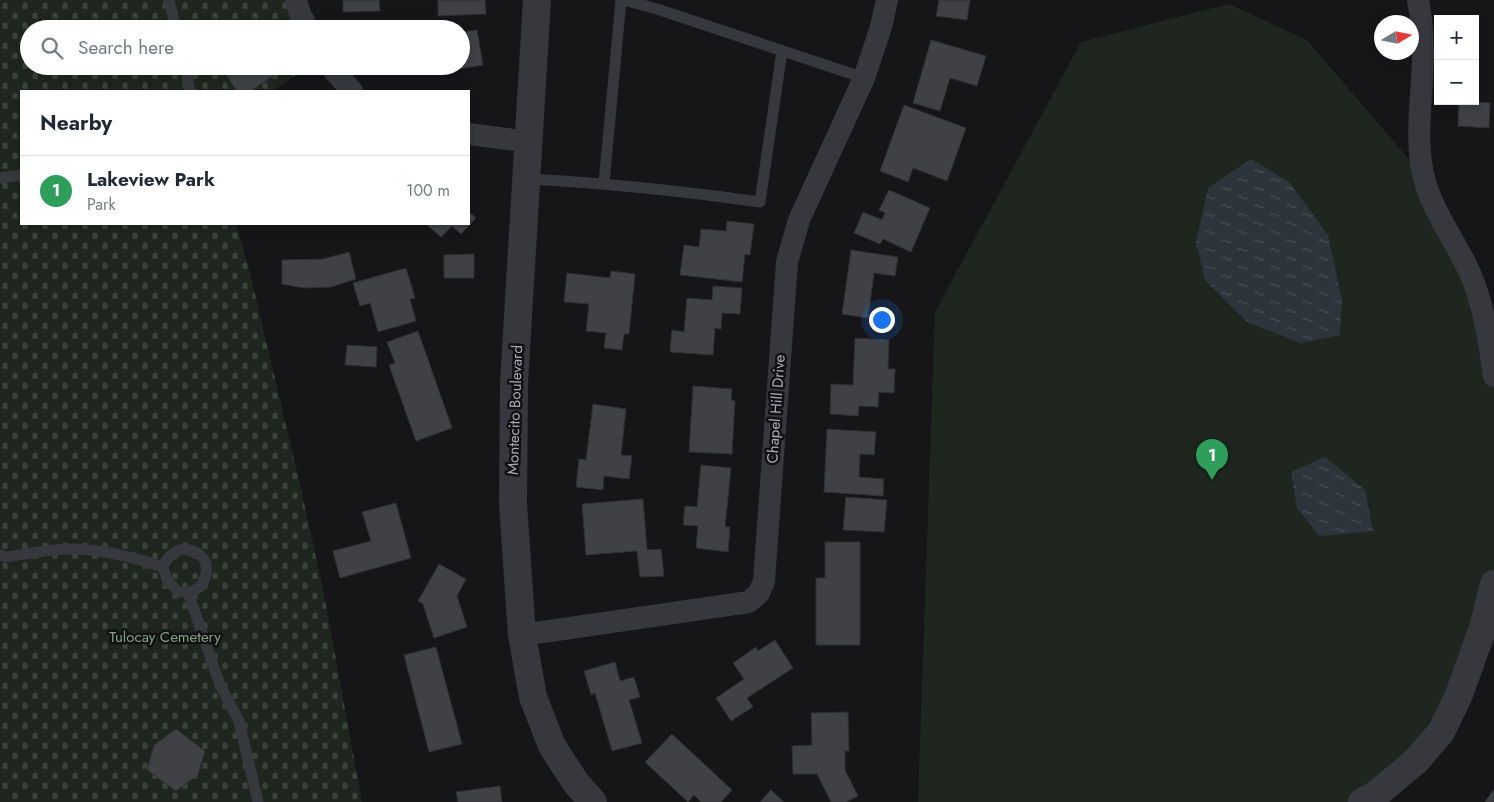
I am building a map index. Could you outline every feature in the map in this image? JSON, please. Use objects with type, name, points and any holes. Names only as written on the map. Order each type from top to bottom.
[{"type":"street","points":[[296,0],[303,20]]},
{"type":"street","name":"Montecito Boulevard","points":[[537,0],[514,383],[513,504],[522,635],[533,697],[552,746],[576,783],[593,802]]},
{"type":"street","name":"Chapel Hill Drive","points":[[522,635],[749,602],[759,593],[764,581],[787,262],[799,220],[864,78],[881,27],[886,0]]},
{"type":"street","points":[[1418,0],[1422,30],[1423,61],[1419,140],[1421,162],[1430,193],[1469,273],[1482,310],[1488,334],[1494,376]]},
{"type":"street","points":[[338,75],[351,90]]},
{"type":"street","points":[[470,134],[529,142]]},
{"type":"street","points":[[1362,802],[1374,796],[1416,761],[1441,732],[1488,630],[1494,584]]},
{"type":"lane","points":[[169,0],[174,20]]},
{"type":"lane","points":[[604,183],[622,0],[660,10],[864,78]]},
{"type":"lane","points":[[527,179],[604,183],[700,193],[760,202],[782,51]]},
{"type":"lane","points":[[186,75],[190,90]]},
{"type":"lane","points":[[0,178],[20,175]]},
{"type":"lane","points":[[0,555],[6,557],[83,549],[121,554],[163,567]]},
{"type":"lane","points":[[183,549],[193,551],[202,556],[205,562],[205,576],[200,586],[188,592],[179,592],[174,587],[165,575],[163,567],[173,553],[183,549]]},
{"type":"lane","points":[[188,592],[220,685],[239,721],[258,802]]},
{"type":"green space","name":"Tulocay Cemetery","points":[[0,0],[285,0],[294,20],[20,20],[20,75],[296,75],[274,90],[20,90],[20,225],[236,225],[250,273],[323,589],[362,802],[0,802]]},
{"type":"green space","points":[[1229,4],[1307,40],[1424,177],[1446,228],[1494,376],[1494,584],[1458,697],[1362,802],[918,802],[935,312],[1081,42]]},
{"type":"water","points":[[1251,159],[1289,182],[1328,235],[1342,300],[1340,335],[1300,343],[1247,322],[1205,280],[1196,243],[1208,188]]},
{"type":"water","points":[[1325,457],[1365,490],[1373,531],[1319,536],[1297,508],[1291,472]]},
{"type":"building","points":[[343,0],[379,0],[380,11],[343,12]]},
{"type":"building","points":[[438,0],[485,0],[486,14],[438,16]]},
{"type":"building","points":[[939,0],[970,0],[967,20],[936,16]]},
{"type":"building","points":[[477,30],[483,65],[470,67],[470,31]]},
{"type":"building","points":[[931,40],[986,56],[977,86],[950,78],[940,111],[913,103]]},
{"type":"building","points":[[226,75],[273,76],[252,90],[236,90]]},
{"type":"building","points":[[1490,103],[1489,128],[1458,126],[1459,105]]},
{"type":"building","points":[[904,105],[966,128],[947,181],[913,168],[908,182],[880,171]]},
{"type":"building","points":[[889,190],[930,208],[911,252],[883,239],[880,244],[854,233],[863,212],[882,220],[885,213],[879,210]]},
{"type":"building","points":[[470,213],[476,218],[470,224]]},
{"type":"building","points":[[727,221],[754,224],[750,255],[745,254],[742,282],[680,275],[684,245],[699,247],[701,229],[726,231]]},
{"type":"building","points":[[427,225],[469,225],[461,234],[452,226],[441,237]]},
{"type":"building","points":[[851,250],[898,257],[895,276],[874,273],[868,318],[842,314]]},
{"type":"building","points":[[349,252],[356,279],[331,287],[304,288],[282,284],[282,260],[323,259]]},
{"type":"building","points":[[474,254],[474,278],[444,278],[444,255]]},
{"type":"building","points":[[406,268],[415,298],[410,299],[416,321],[378,332],[370,303],[360,306],[353,283]]},
{"type":"building","points":[[611,271],[635,274],[629,334],[624,334],[622,350],[604,348],[606,333],[586,331],[589,304],[564,302],[567,273],[610,278]]},
{"type":"building","points":[[713,286],[742,288],[740,314],[722,313],[721,329],[715,328],[713,355],[670,352],[672,330],[684,332],[687,298],[712,300]]},
{"type":"building","points":[[418,331],[452,428],[416,441],[389,365],[395,363],[387,342]]},
{"type":"building","points":[[855,338],[889,340],[888,369],[895,369],[894,393],[879,392],[878,407],[859,406],[858,416],[830,414],[831,384],[853,385]]},
{"type":"building","points":[[347,345],[377,347],[376,367],[345,365]]},
{"type":"building","points":[[693,386],[732,389],[731,400],[735,401],[732,454],[689,452]]},
{"type":"building","points":[[593,404],[626,409],[621,455],[632,456],[629,479],[604,476],[603,490],[576,487],[579,459],[586,460]]},
{"type":"building","points":[[827,429],[876,432],[874,455],[860,454],[859,477],[884,479],[883,496],[824,492]]},
{"type":"building","points":[[701,465],[731,468],[725,527],[730,527],[728,552],[696,548],[698,526],[683,525],[685,506],[697,507]]},
{"type":"building","points":[[846,497],[887,500],[884,532],[843,530]]},
{"type":"building","points":[[643,499],[647,550],[661,549],[664,576],[640,577],[637,551],[586,555],[582,504]]},
{"type":"building","points":[[396,503],[411,558],[340,578],[333,551],[371,541],[362,512]]},
{"type":"building","points":[[825,542],[860,542],[860,645],[816,645],[816,578],[825,578]]},
{"type":"building","points":[[439,564],[466,579],[457,596],[467,627],[434,638],[423,604],[418,601]]},
{"type":"building","points":[[775,640],[793,668],[747,698],[753,707],[731,721],[716,698],[744,679],[733,663],[756,647],[758,651]]},
{"type":"building","points":[[436,647],[462,744],[429,752],[404,655]]},
{"type":"building","points":[[615,662],[620,681],[634,677],[640,697],[629,700],[642,743],[612,751],[595,693],[591,695],[584,671]]},
{"type":"building","points":[[848,712],[849,751],[845,751],[845,770],[858,796],[846,802],[831,802],[817,774],[793,774],[792,746],[812,745],[811,713]]},
{"type":"building","points":[[176,729],[205,751],[198,775],[176,791],[147,770],[154,745]]},
{"type":"building","points":[[672,734],[732,790],[721,802],[701,802],[694,795],[688,802],[645,762]]},
{"type":"building","points":[[500,786],[502,802],[458,802],[456,792]]},
{"type":"building","points":[[1494,789],[1494,802],[1485,802]]},
{"type":"building","points":[[771,790],[784,802],[760,802]]},
{"type":"place","name":"Lakeview Park","points":[[1212,480]]}]
